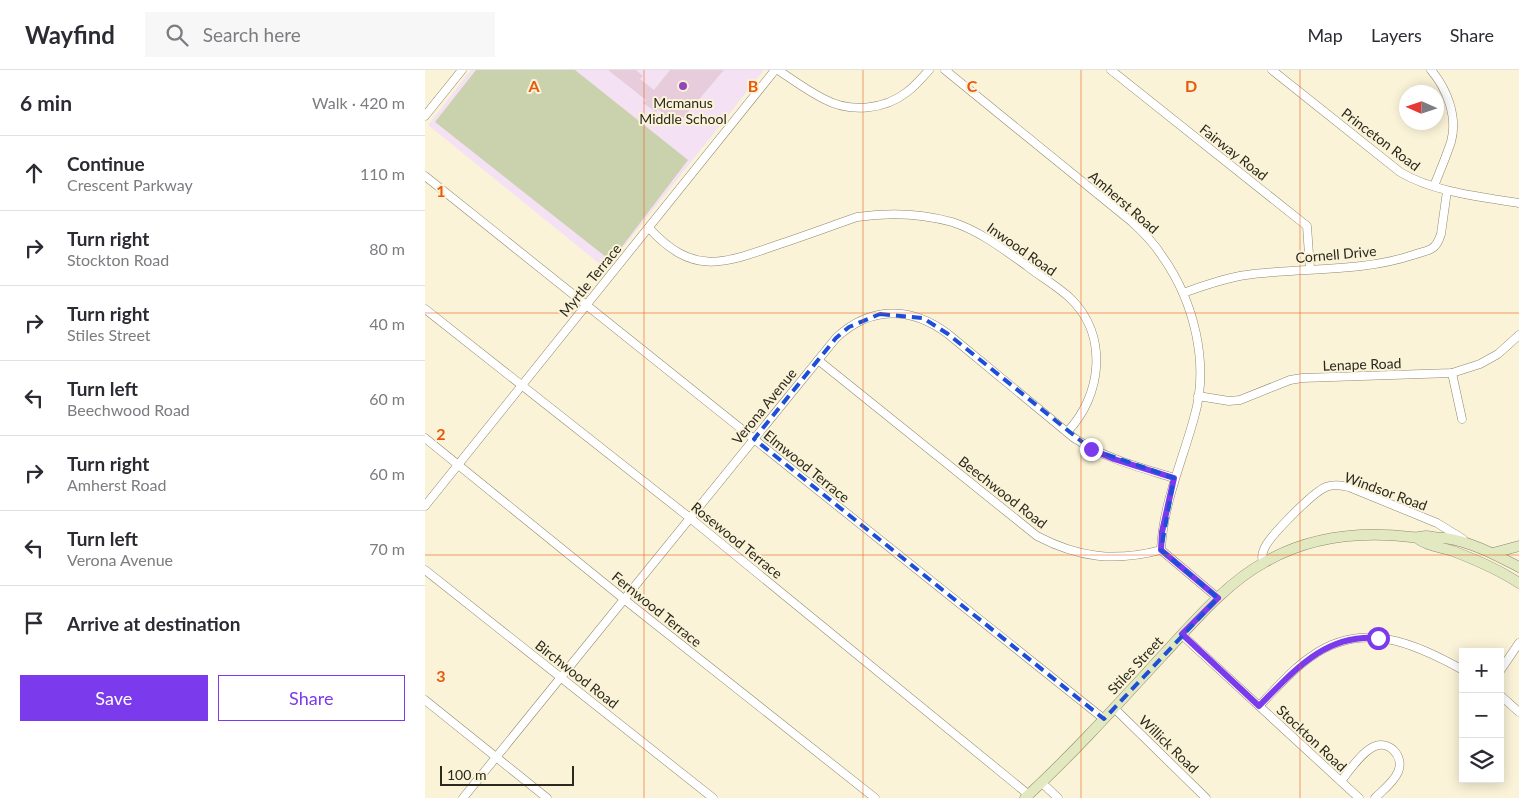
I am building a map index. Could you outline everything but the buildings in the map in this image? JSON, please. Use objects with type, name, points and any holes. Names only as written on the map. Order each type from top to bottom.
[{"type":"main road","name":"Stiles Street","points":[[1027,796],[1104,719],[1182,634],[1218,598],[1238,579],[1263,562],[1306,543],[1335,537],[1373,534],[1447,539],[1493,553],[1519,567]]},
{"type":"main road","name":"Stiles Street","points":[[1417,538],[1423,543],[1443,548],[1477,561],[1519,583]]},
{"type":"main road","points":[[1493,553],[1519,546]]},
{"type":"street","points":[[777,70],[822,99],[837,105],[862,108],[878,106],[901,96],[917,84],[929,70]]},
{"type":"street","name":"Myrtle Terrace","points":[[425,506],[777,70]]},
{"type":"street","name":"Amherst Road","points":[[945,70],[1132,222],[1161,254],[1173,272],[1183,293],[1190,312],[1197,346],[1198,396],[1195,417],[1174,478],[1162,532],[1161,550]]},
{"type":"street","name":"Fairway Road","points":[[1111,70],[1307,226],[1310,270]]},
{"type":"street","name":"Princeton Road","points":[[1272,70],[1412,180],[1447,191],[1519,204]]},
{"type":"street","points":[[1431,70],[1438,78],[1448,99],[1453,122],[1451,140],[1434,186]]},
{"type":"street","points":[[425,116],[459,71]]},
{"type":"street","name":"Elmwood Terrace","points":[[425,176],[1104,719]]},
{"type":"street","name":"Cornell Drive","points":[[1183,293],[1243,275],[1279,271],[1352,268],[1397,260],[1431,249],[1439,240],[1441,234],[1447,191]]},
{"type":"street","name":"Inwood Road","points":[[649,228],[663,242],[677,252],[700,261],[717,262],[741,258],[857,217],[877,214],[915,214],[935,218],[971,230],[1003,248],[1070,298],[1082,313],[1091,333],[1096,352],[1095,381],[1085,409],[1067,432]]},
{"type":"street","name":"Rosewood Terrace","points":[[425,310],[690,518],[1027,796]]},
{"type":"street","name":"Verona Avenue","points":[[463,798],[835,338],[849,327],[864,319],[889,313],[914,316],[930,322],[948,334],[1067,432],[1091,449],[1114,459],[1174,478]]},
{"type":"street","name":"Lenape Road","points":[[1198,396],[1229,401],[1240,400],[1290,380],[1302,378],[1452,373],[1480,364],[1498,354],[1519,334]]},
{"type":"street","name":"Beechwood Road","points":[[818,360],[1037,536],[1065,549],[1096,556],[1128,557],[1161,550]]},
{"type":"street","points":[[1452,373],[1462,419]]},
{"type":"street","name":"Fernwood Terrace","points":[[425,438],[875,798]]},
{"type":"street","name":"Windsor Road","points":[[1263,562],[1262,554],[1269,541],[1309,498],[1324,487],[1331,485],[1349,487],[1437,523],[1473,546]]},
{"type":"street","points":[[1161,550],[1218,598]]},
{"type":"street","name":"Birchwood Road","points":[[425,570],[713,798]]},
{"type":"street","name":"Stockton Road","points":[[1182,634],[1359,798]]},
{"type":"street","points":[[1259,706],[1313,655],[1333,644],[1355,638],[1373,637],[1401,642],[1434,654],[1459,668]]},
{"type":"street","points":[[1504,665],[1519,643]]},
{"type":"street","points":[[1504,699],[1519,712]]},
{"type":"street","points":[[425,700],[547,798]]},
{"type":"street","name":"Willick Road","points":[[1114,708],[1207,798]]},
{"type":"street","points":[[1341,781],[1366,753],[1379,745],[1385,745],[1395,752],[1399,758],[1399,772],[1375,798]]},
{"type":"street","points":[[1041,782],[1058,798]]},
{"type":"highlighted area","points":[[880,314],[923,318],[948,334],[1091,449],[1174,478],[1161,550],[1218,598],[1104,719],[754,439],[836,338],[849,327]]},
{"type":"shaded area","points":[[471,70],[764,70],[606,269],[428,125]]},
{"type":"green space","points":[[476,70],[575,70],[688,160],[611,261],[435,122]]},
{"type":"place","name":"Mcmanus Middle School","points":[[683,86]]},
{"type":"route","points":[[1091,449],[1114,459],[1174,478],[1162,532],[1161,550],[1218,598],[1182,634],[1259,706],[1295,670],[1323,649],[1355,638],[1378,638]]}]
